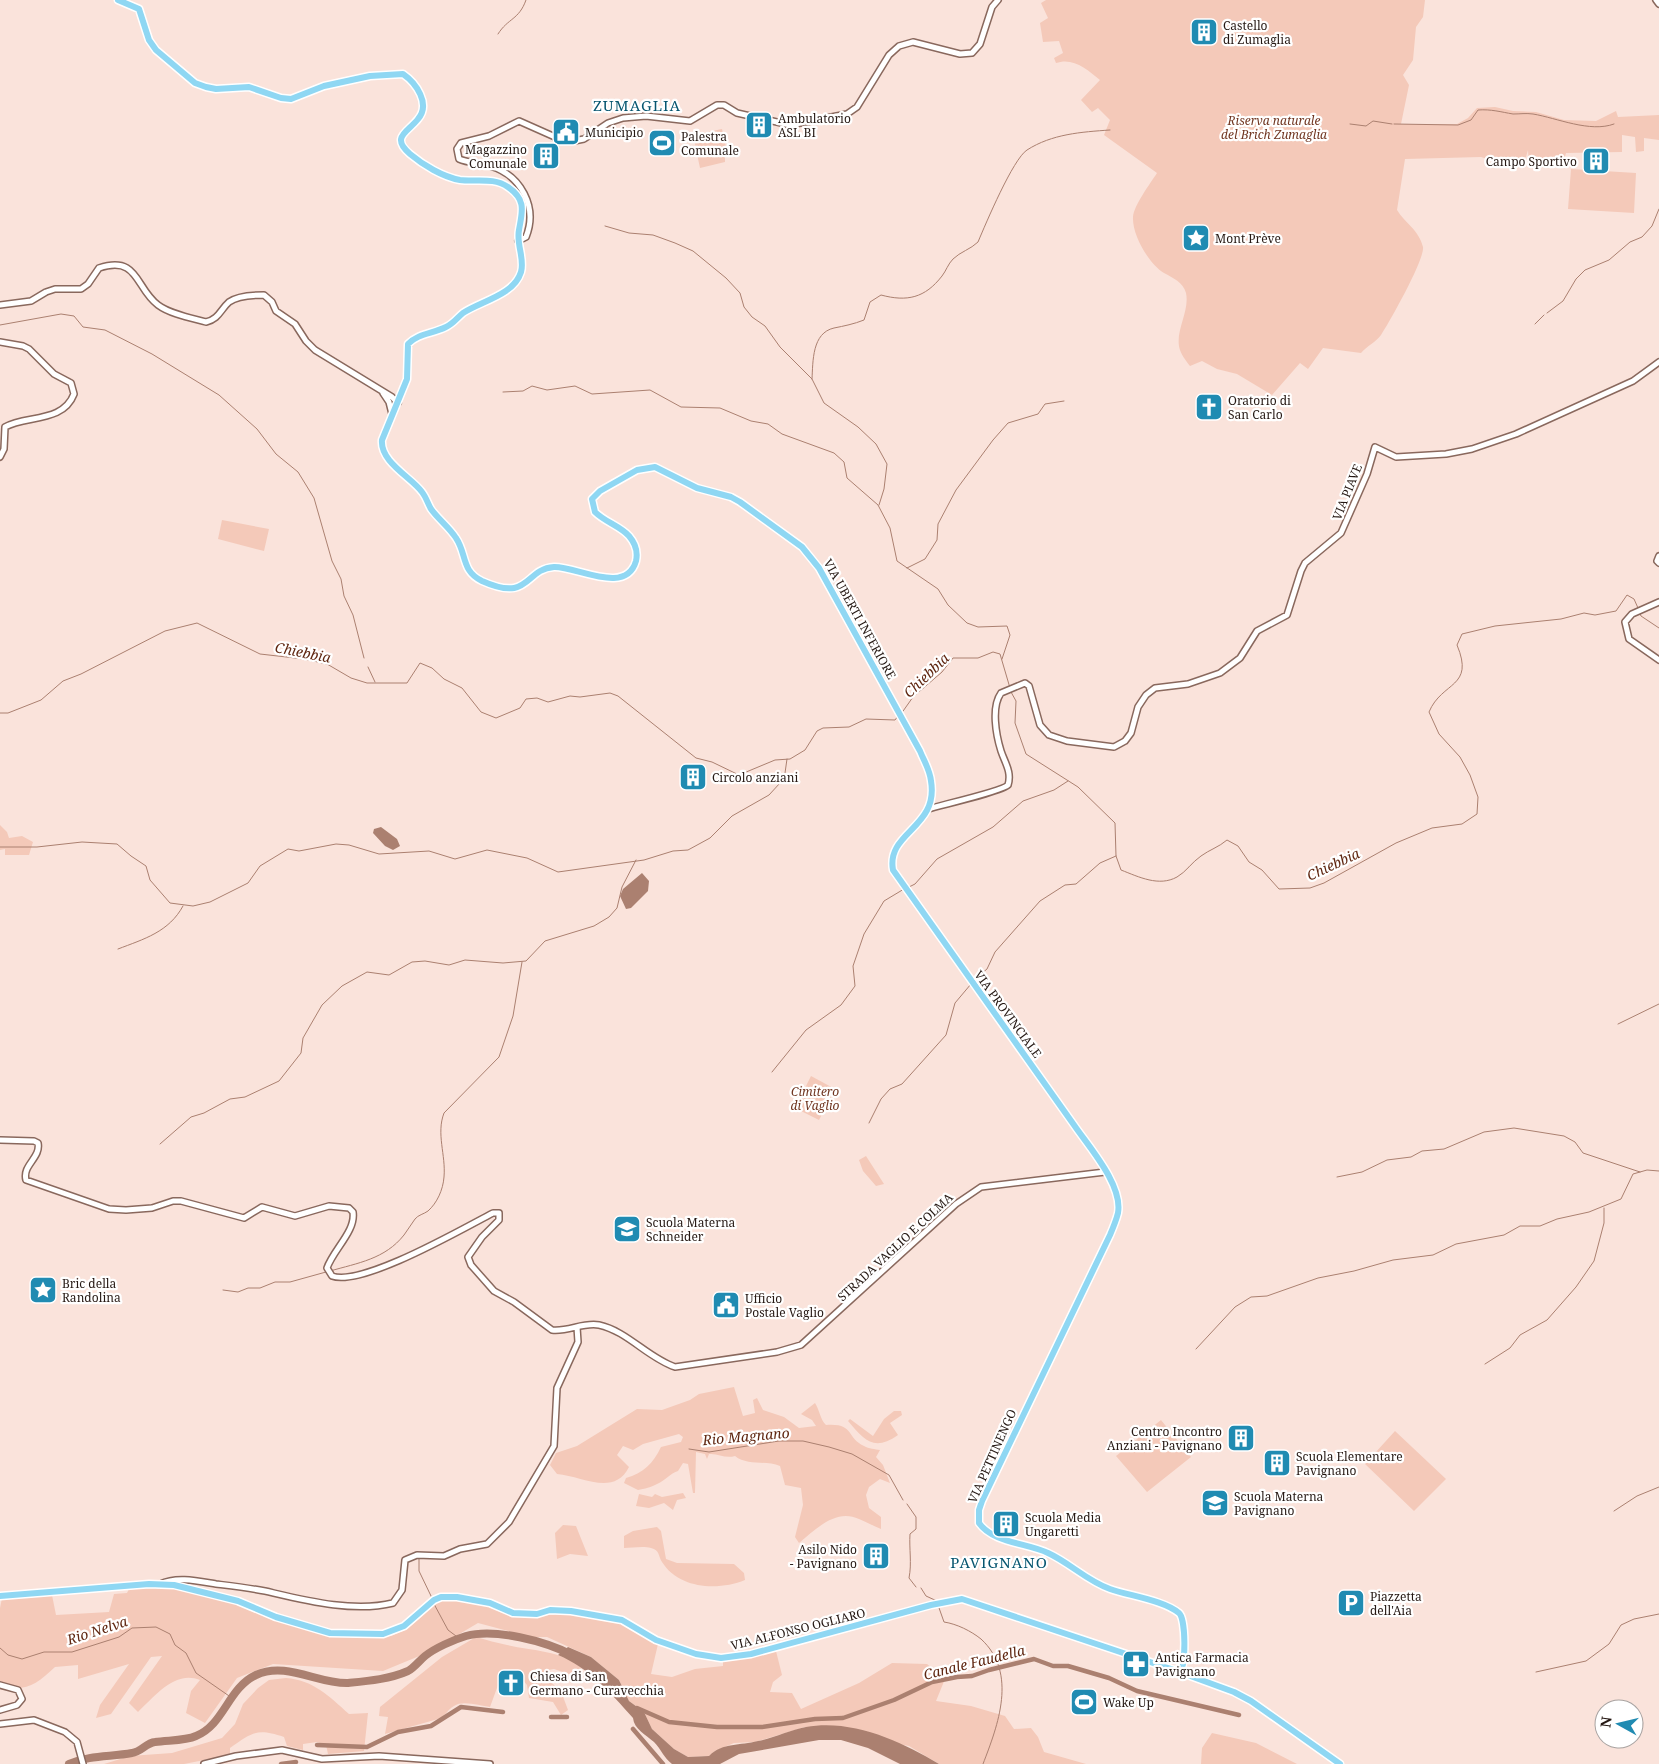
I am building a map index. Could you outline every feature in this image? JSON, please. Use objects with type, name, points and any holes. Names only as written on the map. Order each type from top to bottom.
[{"type":"main road","points":[[118,0],[139,9],[149,40],[162,57],[195,83],[206,87],[216,89],[249,87],[291,100],[324,86],[370,76],[403,74],[415,85],[423,106],[419,118],[402,133],[403,148],[426,165],[450,177],[473,181],[492,180],[507,186],[518,198],[523,212],[518,241],[522,267],[514,284],[463,314],[452,324],[422,335],[408,344],[406,379],[393,415]]},
{"type":"main road","name":"VIA UBERTI INFERIORE","points":[[393,415],[382,440],[383,450],[391,462],[423,493],[431,509],[458,540],[468,571],[482,581],[510,589],[516,588],[544,570],[553,567],[616,578],[628,573],[636,558],[634,545],[622,530],[598,514],[592,505],[594,496],[600,491],[643,468],[655,467],[697,488],[731,497],[802,547],[826,580],[920,751],[931,780],[931,796],[928,810],[918,824],[895,847],[892,856],[893,869]]},
{"type":"main road","name":"VIA PROVINCIALE","points":[[893,869],[904,889],[1074,1125],[1105,1172]]},
{"type":"main road","name":"VIA PETTINENGO","points":[[1105,1172],[1118,1197],[1116,1220],[982,1501],[978,1518],[979,1524],[988,1532],[1048,1553],[1108,1589],[1168,1607],[1178,1613],[1184,1629],[1183,1672]]},
{"type":"main road","points":[[0,1596],[159,1584]]},
{"type":"main road","name":"VIA ALFONSO OGLIARO","points":[[159,1584],[191,1589],[248,1604],[276,1617],[330,1633],[390,1633],[413,1620],[434,1600],[447,1596],[479,1600],[513,1613],[537,1614],[550,1610],[597,1615],[622,1620],[656,1640],[696,1654],[733,1657],[760,1652],[939,1604],[968,1600],[1183,1672],[1234,1692],[1251,1701],[1340,1764]]},
{"type":"street","points":[[518,241],[526,237],[530,221],[529,202],[524,193],[518,183],[503,171],[492,166],[459,158],[457,149],[461,143],[489,136],[518,120],[555,137],[574,141],[584,139],[608,123],[623,118],[646,116],[690,121],[718,105],[724,105],[737,112],[794,124],[847,114],[859,105],[885,62],[898,46],[913,42],[960,54],[972,53],[980,44],[992,8],[998,0]]},
{"type":"street","points":[[1656,0],[1659,4]]},
{"type":"street","points":[[0,305],[31,301],[55,289],[81,289],[88,284],[99,268],[112,265],[132,270],[156,304],[206,322],[219,316],[233,299],[264,295],[272,302],[276,311],[294,324],[315,350],[381,390],[398,403]]},
{"type":"street","points":[[0,342],[29,349],[54,374],[71,383],[74,394],[67,404],[49,416],[5,428],[4,449],[0,457]]},
{"type":"street","name":"VIA PIAVE","points":[[941,805],[1002,790],[1008,785],[1009,774],[1001,750],[996,721],[999,696],[1014,686],[1025,683],[1029,686],[1040,725],[1049,735],[1056,739],[1114,747],[1125,741],[1131,733],[1142,699],[1155,688],[1188,684],[1220,673],[1240,658],[1258,631],[1287,615],[1298,577],[1305,563],[1341,533],[1367,474],[1375,447],[1396,457],[1446,454],[1472,449],[1516,434],[1633,381],[1659,362]]},
{"type":"street","points":[[381,390],[394,395],[402,392]]},
{"type":"street","points":[[381,390],[389,402],[393,415]]},
{"type":"street","points":[[389,402],[398,403]]},
{"type":"street","points":[[1659,556],[1657,562],[1659,562]]},
{"type":"street","points":[[1659,602],[1632,614],[1625,622],[1629,640],[1659,660]]},
{"type":"street","points":[[928,810],[941,805],[931,796]]},
{"type":"street","name":"STRADA VAGLIO E COLMA","points":[[0,1140],[34,1141],[38,1143],[38,1154],[26,1170],[26,1180],[99,1207],[126,1210],[181,1201],[244,1218],[262,1207],[295,1216],[329,1206],[350,1208],[353,1212],[353,1224],[331,1256],[328,1271],[343,1279],[376,1271],[494,1213],[500,1213],[499,1220],[470,1252],[468,1261],[494,1291],[514,1302],[548,1328],[556,1330],[590,1325],[607,1328],[665,1363],[675,1367],[793,1348],[815,1334],[970,1192],[992,1184],[1105,1172]]},
{"type":"street","points":[[159,1584],[168,1580],[179,1579],[264,1591],[308,1602],[372,1606],[388,1604],[397,1600],[404,1581],[403,1569],[405,1560],[410,1557],[444,1556],[460,1549],[487,1544],[500,1534],[527,1494],[554,1446],[557,1388],[578,1342],[577,1327]]},
{"type":"street","points":[[0,1685],[18,1690],[22,1699],[17,1705],[0,1710]]},
{"type":"street","points":[[0,1724],[28,1720],[40,1722],[73,1737],[83,1764]]},
{"type":"street","points":[[204,1764],[236,1756],[282,1750],[322,1759],[379,1756],[490,1764]]},
{"type":"green space","name":"Riserva naturale del Brich Zumaglia","points":[[1046,0],[1425,0],[1423,17],[1416,27],[1413,60],[1403,75],[1409,85],[1401,124],[1457,124],[1468,118],[1477,108],[1495,107],[1513,111],[1536,112],[1564,120],[1596,121],[1616,111],[1618,117],[1659,115],[1659,140],[1644,138],[1644,151],[1636,152],[1635,137],[1622,135],[1622,152],[1566,153],[1564,160],[1558,160],[1558,162],[1529,164],[1528,150],[1526,157],[1494,161],[1481,157],[1405,159],[1397,210],[1412,227],[1423,247],[1413,277],[1391,318],[1381,335],[1361,353],[1323,348],[1308,369],[1300,363],[1272,395],[1237,374],[1217,369],[1202,361],[1190,366],[1182,354],[1179,336],[1187,300],[1185,289],[1180,283],[1158,269],[1147,256],[1138,240],[1133,224],[1136,207],[1157,173],[1104,135],[1110,120],[1098,108],[1092,112],[1081,100],[1100,80],[1080,65],[1068,62],[1056,63],[1054,58],[1063,53],[1059,41],[1043,42],[1040,23],[1048,18],[1041,3]]},
{"type":"green space","points":[[722,129],[727,151],[725,152],[725,162],[700,168],[693,135]]},
{"type":"green space","points":[[1571,169],[1636,173],[1634,213],[1568,209]]},
{"type":"green space","points":[[222,520],[269,529],[264,551],[218,539]]},
{"type":"green space","points":[[0,825],[7,832],[9,838],[22,836],[33,842],[29,855],[5,855],[5,849],[0,850]]},
{"type":"green space","name":"Cimitero di Vaglio","points":[[811,1076],[835,1089],[819,1120],[795,1108]]},
{"type":"green space","points":[[866,1156],[884,1184],[876,1186],[863,1171],[859,1160]]},
{"type":"green space","points":[[734,1387],[743,1416],[755,1413],[753,1400],[757,1398],[763,1410],[784,1417],[799,1428],[816,1426],[812,1420],[801,1414],[815,1403],[826,1425],[842,1426],[858,1443],[868,1448],[880,1450],[876,1457],[883,1465],[890,1483],[880,1479],[869,1487],[866,1495],[869,1508],[881,1517],[881,1529],[851,1516],[842,1516],[827,1522],[799,1543],[795,1537],[803,1505],[801,1488],[785,1485],[780,1466],[745,1461],[735,1456],[728,1457],[709,1454],[707,1459],[705,1454],[696,1452],[695,1493],[693,1493],[688,1464],[683,1463],[678,1471],[650,1487],[638,1490],[624,1483],[626,1478],[647,1467],[661,1447],[681,1442],[683,1437],[679,1434],[643,1444],[633,1450],[623,1446],[617,1455],[629,1467],[623,1476],[615,1481],[597,1482],[557,1474],[550,1465],[556,1453],[577,1446],[637,1409],[662,1410],[690,1400],[699,1394]]},
{"type":"green space","points":[[894,1411],[901,1411],[902,1415],[890,1423],[898,1435],[882,1443],[876,1443],[865,1438],[848,1421],[850,1419],[873,1436],[884,1419]]},
{"type":"green space","points":[[1161,1420],[1191,1457],[1147,1492],[1116,1456]]},
{"type":"green space","points":[[1395,1431],[1446,1479],[1414,1511],[1365,1464]]},
{"type":"green space","points":[[683,1493],[686,1498],[677,1500],[673,1510],[664,1503],[649,1508],[636,1506],[639,1494],[652,1497],[655,1494],[662,1497]]},
{"type":"green space","points":[[563,1525],[576,1526],[588,1556],[570,1554],[557,1559],[555,1533]]},
{"type":"green space","points":[[657,1527],[661,1531],[666,1559],[677,1563],[734,1564],[744,1573],[745,1580],[723,1586],[700,1585],[678,1578],[669,1571],[654,1549],[645,1547],[624,1548],[624,1536],[633,1531]]},
{"type":"green space","points":[[170,1587],[237,1603],[276,1620],[323,1635],[391,1636],[407,1629],[422,1616],[430,1604],[442,1598],[478,1603],[512,1616],[571,1614],[620,1623],[658,1644],[651,1674],[672,1677],[695,1669],[723,1666],[723,1662],[776,1651],[782,1675],[773,1682],[770,1692],[792,1693],[801,1709],[859,1683],[892,1663],[927,1664],[945,1679],[936,1701],[971,1706],[1005,1716],[1014,1729],[1031,1728],[1038,1737],[1044,1752],[1086,1764],[939,1764],[909,1746],[805,1727],[755,1742],[734,1743],[715,1751],[709,1756],[688,1757],[674,1749],[652,1729],[644,1712],[629,1701],[619,1680],[591,1657],[547,1637],[531,1637],[478,1623],[429,1652],[383,1671],[273,1664],[237,1678],[205,1723],[186,1713],[191,1691],[200,1680],[182,1679],[166,1686],[138,1712],[129,1703],[162,1656],[151,1657],[111,1714],[96,1718],[100,1705],[129,1664],[78,1679],[78,1665],[55,1667],[36,1683],[17,1688],[0,1686],[0,1608],[2,1598],[52,1595],[56,1615],[109,1612],[114,1594],[127,1593],[129,1589]]},
{"type":"green space","points":[[476,1637],[556,1654],[582,1668],[569,1674],[554,1669],[548,1670],[546,1676],[562,1694],[568,1710],[561,1715],[553,1702],[529,1698],[527,1685],[515,1671],[509,1670],[501,1677],[490,1707],[467,1703],[458,1704],[438,1719],[385,1734],[388,1717],[379,1716],[380,1707],[442,1657]]},
{"type":"green space","points":[[296,1679],[320,1690],[349,1714],[368,1713],[364,1751],[328,1754],[326,1745],[317,1742],[303,1744],[303,1750],[287,1746],[284,1737],[261,1732],[244,1738],[230,1748],[230,1755],[184,1764],[104,1764],[130,1756],[172,1753],[222,1738],[235,1724],[243,1704],[258,1688],[269,1680]]},
{"type":"green space","points":[[1212,1733],[1256,1743],[1297,1764],[1201,1764],[1202,1748]]},
{"type":"shaded area","points":[[381,827],[397,839],[400,846],[393,850],[385,846],[373,833],[374,829]]},
{"type":"shaded area","points":[[642,873],[649,881],[648,891],[631,908],[626,909],[620,896],[623,889]]},
{"type":"shaded area","points":[[568,1647],[591,1657],[619,1680],[629,1701],[644,1712],[652,1729],[674,1749],[688,1757],[709,1756],[726,1746],[751,1743],[806,1727],[824,1725],[841,1726],[876,1734],[908,1747],[939,1764],[900,1764],[868,1748],[841,1740],[819,1740],[739,1754],[720,1764],[672,1764],[654,1742],[638,1729],[633,1718],[608,1691],[590,1674],[558,1655]]},
{"type":"waterway","points":[[498,34],[520,12],[526,0]]},
{"type":"waterway","points":[[1394,124],[1458,125],[1471,120],[1478,110],[1533,114],[1584,126],[1595,127],[1614,124]]},
{"type":"waterway","points":[[1350,124],[1366,126],[1373,121],[1392,124]]},
{"type":"waterway","points":[[812,379],[815,349],[821,336],[827,331],[864,320],[870,302],[881,295],[907,298],[922,294],[936,283],[953,259],[978,242],[1007,178],[1027,150],[1046,140],[1057,137],[1110,130]]},
{"type":"waterway","points":[[1547,313],[1563,301],[1576,279],[1585,270],[1609,260],[1630,242],[1642,237],[1652,226],[1659,209]]},
{"type":"waterway","points":[[605,226],[629,233],[653,235],[675,243],[693,251],[726,278],[740,293],[744,307],[752,317],[765,326],[780,347],[812,379],[824,403],[858,427],[876,444],[887,464],[884,489],[879,505]]},
{"type":"waterway","points":[[0,325],[61,314],[74,316],[83,327],[105,330],[152,354],[219,395],[257,429],[276,454],[298,472],[314,498],[332,561],[341,579],[344,596],[353,615],[364,658]]},
{"type":"waterway","points":[[1535,324],[1544,315]]},
{"type":"waterway","points":[[503,392],[523,391],[532,386],[547,390],[575,386],[592,394],[650,390],[681,407],[720,408],[751,421],[768,424],[782,434],[834,453],[844,462],[847,478],[878,505],[890,528],[897,561],[938,589],[948,605],[967,623],[978,627],[1007,626],[1010,635],[1002,659]]},
{"type":"waterway","points":[[907,568],[925,559],[937,540],[938,524],[956,490],[1008,423],[1038,414],[1045,404],[1064,401]]},
{"type":"waterway","name":"Chiebbia","points":[[1011,692],[1016,701],[1015,723],[1026,754],[1078,787],[1115,823],[1116,856],[1121,870],[1149,880],[1170,880],[1180,875],[1201,856],[1227,840],[1238,846],[1249,862],[1262,870],[1279,889],[1310,888],[1324,883],[1396,843],[1432,828],[1462,824],[1477,814],[1478,797],[1470,775],[1460,757],[1439,734],[1429,712],[1441,694],[1455,683],[1459,677],[1462,669],[1457,645],[1462,634],[1495,626],[1561,619],[1584,613],[1595,615],[1616,611],[1627,595],[1634,599],[1638,608]]},
{"type":"waterway","name":"Chiebbia","points":[[1639,612],[1641,616],[1659,628]]},
{"type":"waterway","name":"Chiebbia","points":[[0,713],[8,713],[41,700],[63,681],[81,674],[165,631],[197,623],[260,654],[304,659],[327,664],[351,678],[367,683],[407,683],[420,663],[432,668],[444,679],[462,688],[481,712],[496,718],[520,708],[526,699],[537,698],[548,702],[570,696],[580,697],[610,693],[618,696],[696,758],[712,762],[739,775],[775,760],[790,759],[805,750],[817,731],[823,728],[849,727],[866,719],[895,720],[898,716]]},
{"type":"waterway","name":"Chiebbia","points":[[901,714],[913,697],[942,672],[953,658],[978,658],[993,652],[1000,654],[1010,688]]},
{"type":"waterway","points":[[368,667],[375,682]]},
{"type":"waterway","points":[[0,847],[37,847],[82,842],[117,844],[146,866],[150,880],[170,903],[193,906],[210,902],[248,883],[260,866],[288,849],[299,851],[336,844],[349,845],[379,854],[429,851],[455,859],[487,850],[527,858],[558,872],[644,860],[673,851],[688,850],[710,838],[732,816],[769,795],[780,783],[785,773],[787,759]]},
{"type":"waterway","points":[[907,888],[915,884],[937,859],[993,827],[1023,801],[1054,790],[1068,781]]},
{"type":"waterway","points":[[975,979],[987,969],[995,952],[1040,901],[1065,885],[1076,884],[1100,863],[1116,856]]},
{"type":"waterway","points":[[160,1144],[191,1117],[204,1113],[230,1099],[245,1097],[279,1081],[301,1053],[303,1038],[322,1005],[342,986],[367,972],[389,975],[412,962],[425,961],[449,965],[465,960],[503,963],[526,961],[545,941],[594,926],[609,917],[617,908],[622,887],[636,860]]},
{"type":"waterway","points":[[772,1072],[806,1030],[841,1005],[855,986],[853,966],[864,934],[884,901],[904,889]]},
{"type":"waterway","points":[[118,949],[155,934],[171,922],[183,906]]},
{"type":"waterway","points":[[330,1271],[370,1259],[388,1250],[397,1243],[416,1218],[428,1211],[437,1200],[444,1177],[441,1137],[444,1113],[499,1057],[513,1016],[522,962]]},
{"type":"waterway","points":[[869,1123],[881,1099],[890,1089],[902,1084],[946,1035],[955,1003],[971,984]]},
{"type":"waterway","points":[[1618,1024],[1659,1004]]},
{"type":"waterway","points":[[1337,1177],[1362,1172],[1387,1160],[1411,1157],[1422,1151],[1444,1149],[1484,1132],[1514,1128],[1564,1136],[1575,1142],[1583,1153],[1640,1172]]},
{"type":"waterway","points":[[1196,1349],[1235,1307],[1251,1297],[1267,1296],[1318,1278],[1354,1271],[1393,1260],[1433,1255],[1456,1244],[1504,1235],[1520,1226],[1540,1226],[1557,1219],[1589,1212],[1621,1199],[1633,1174],[1647,1170],[1659,1171]]},
{"type":"waterway","points":[[1485,1364],[1510,1348],[1520,1335],[1547,1320],[1576,1287],[1594,1261],[1604,1223],[1604,1208]]},
{"type":"waterway","points":[[223,1290],[238,1292],[248,1288],[260,1288],[275,1282],[290,1282],[326,1272]]},
{"type":"waterway","name":"Rio Magnano","points":[[689,1449],[709,1452],[779,1441],[803,1441],[829,1447],[852,1454],[889,1475],[903,1500]]},
{"type":"waterway","points":[[1614,1511],[1637,1496],[1659,1487]]},
{"type":"waterway","name":"Rio Magnano","points":[[907,1504],[916,1517],[916,1529],[910,1534],[909,1578],[916,1587]]},
{"type":"waterway","points":[[419,1559],[419,1571],[432,1598]]},
{"type":"waterway","name":"Rio Magnano","points":[[921,1588],[926,1596],[937,1601]]},
{"type":"waterway","points":[[434,1604],[448,1630],[460,1639]]},
{"type":"waterway","name":"Rio Magnano","points":[[938,1605],[944,1622],[964,1628],[981,1639],[992,1653],[999,1667],[1002,1683],[999,1716],[983,1764]]},
{"type":"waterway","points":[[1536,1672],[1586,1661],[1609,1644],[1621,1625],[1634,1619],[1659,1614]]},
{"type":"waterway","name":"Rio Nelva","points":[[0,1648],[8,1655],[22,1659],[44,1652],[72,1652],[119,1637],[132,1628],[156,1627],[170,1634],[175,1645],[186,1653],[196,1673],[232,1698]]},
{"type":"waterway","points":[[69,1764],[92,1758],[135,1752],[155,1742],[192,1738],[213,1724],[239,1688],[256,1675],[267,1671],[279,1670],[348,1683],[379,1679],[408,1671],[439,1647],[466,1636],[478,1634],[520,1637],[548,1645],[572,1655]]},
{"type":"waterway","name":"Canale Faudella","points":[[637,1708],[669,1722],[717,1727],[762,1727],[815,1719],[843,1718],[894,1700],[932,1682],[972,1676],[1034,1659],[1053,1666],[1068,1666],[1109,1678],[1137,1691],[1239,1715]]},
{"type":"waterway","points":[[317,1745],[367,1747],[398,1732],[431,1726],[461,1707],[503,1712]]},
{"type":"waterway","points":[[551,1717],[567,1717]]},
{"type":"waterway","points":[[633,1729],[663,1764]]},
{"type":"waterway","points":[[281,1764],[296,1762]]},
{"type":"place","name":"Castello di Zumaglia","points":[[1204,32]]},
{"type":"place","name":"Ambulatorio ASL BI","points":[[759,125]]},
{"type":"place","name":"Municipio","points":[[566,132]]},
{"type":"place","name":"Palestra Comunale","points":[[662,143]]},
{"type":"place","name":"Magazzino Comunale","points":[[546,156]]},
{"type":"place","name":"Campo Sportivo","points":[[1596,161]]},
{"type":"place","name":"Mont Prève","points":[[1196,238]]},
{"type":"place","name":"Oratorio di San Carlo","points":[[1209,407]]},
{"type":"place","name":"Circolo anziani","points":[[693,777]]},
{"type":"place","name":"Scuola Materna Schneider","points":[[627,1229]]},
{"type":"place","name":"Bric della Randolina","points":[[43,1290]]},
{"type":"place","name":"Ufficio Postale Vaglio","points":[[726,1305]]},
{"type":"place","name":"Centro Incontro Anziani - Pavignano","points":[[1241,1438]]},
{"type":"place","name":"Scuola Elementare Pavignano","points":[[1277,1463]]},
{"type":"place","name":"Scuola Materna Pavignano","points":[[1215,1503]]},
{"type":"place","name":"Scuola Media Ungaretti","points":[[1006,1524]]},
{"type":"place","name":"Asilo Nido - Pavignano","points":[[876,1556]]},
{"type":"place","name":"Piazzetta dell'Aia","points":[[1351,1603]]},
{"type":"place","name":"Antica Farmacia Pavignano","points":[[1136,1664]]},
{"type":"place","name":"Chiesa di San Germano - Curavecchia","points":[[511,1683]]},
{"type":"place","name":"Wake Up","points":[[1084,1702]]},
{"type":"district","name":"ZUMAGLIA","points":[[637,105]]},
{"type":"district","name":"PAVIGNANO","points":[[999,1562]]}]
